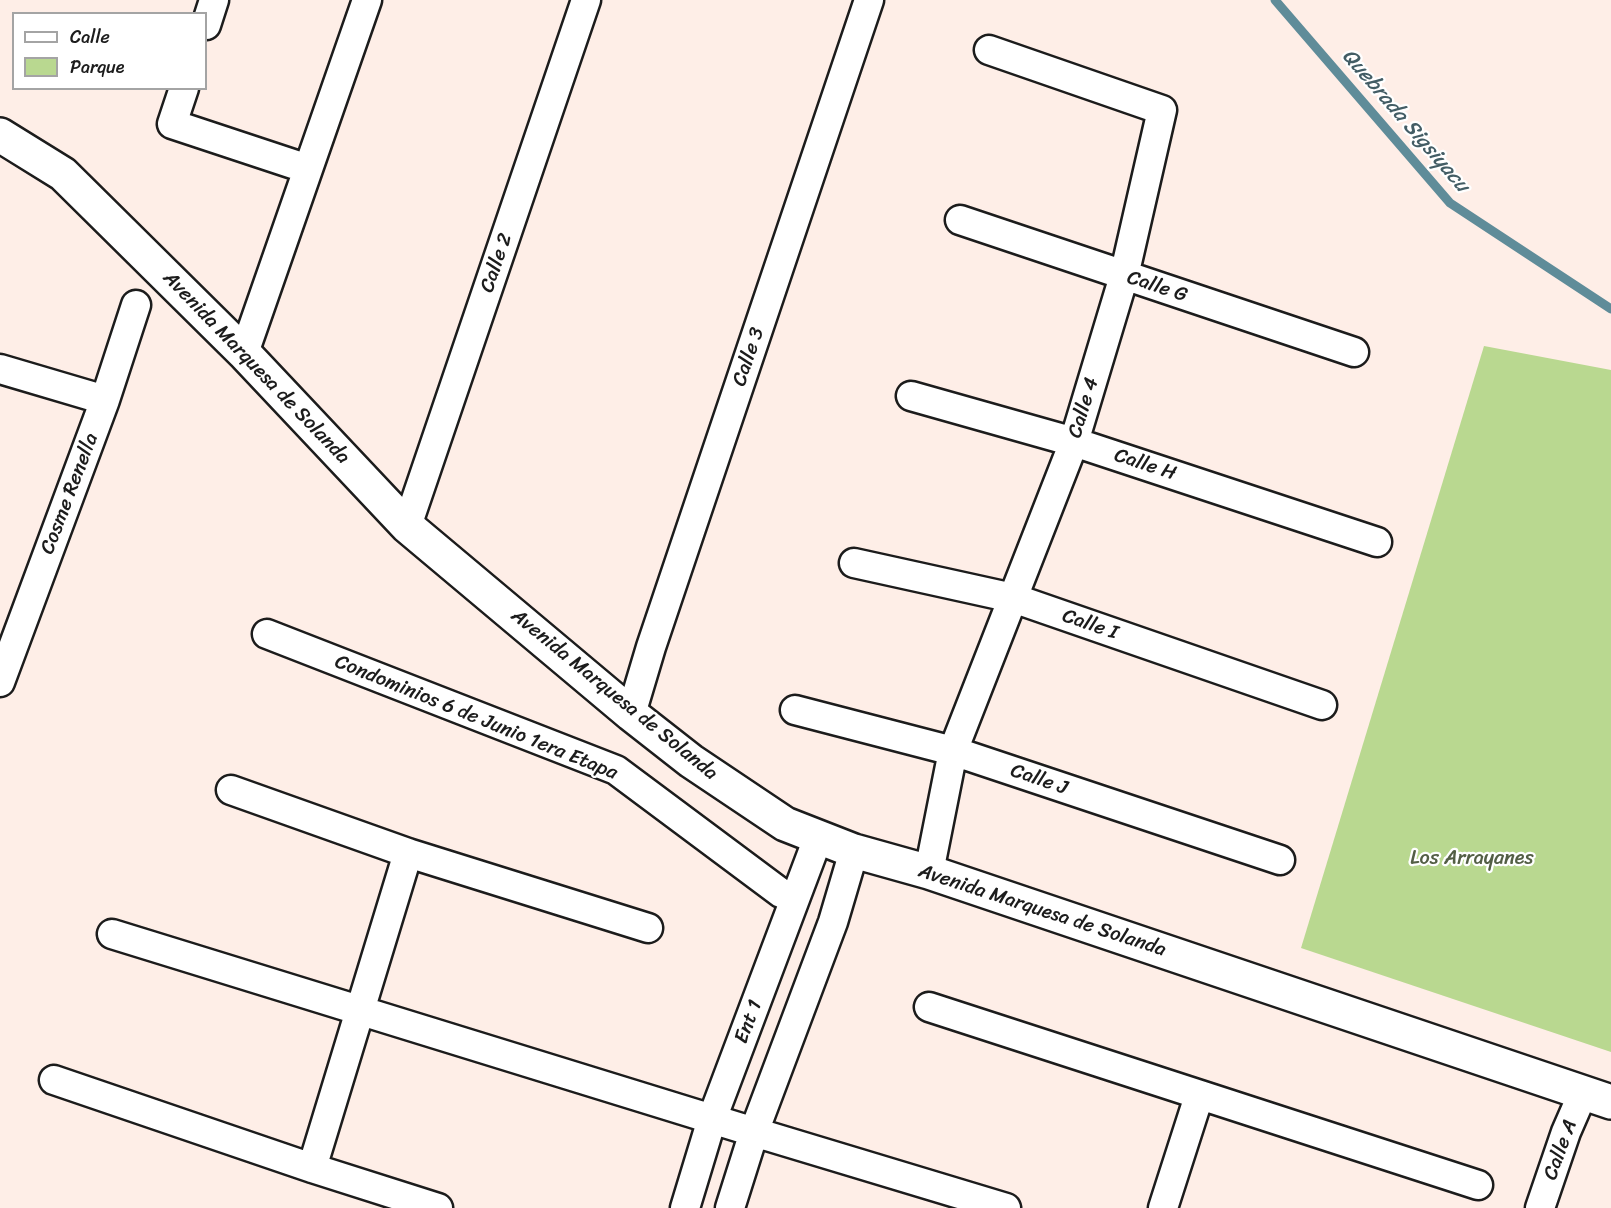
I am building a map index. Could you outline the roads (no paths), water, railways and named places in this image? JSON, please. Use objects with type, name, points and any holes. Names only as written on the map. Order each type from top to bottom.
[{"type":"street","points":[[207,23],[214,0]]},
{"type":"street","points":[[244,353],[367,0]]},
{"type":"street","name":"Calle 2","points":[[407,526],[586,0]]},
{"type":"street","name":"Calle 3","points":[[631,714],[651,647],[869,0]]},
{"type":"street","name":"Calle 4","points":[[929,872],[953,751],[1074,442],[1124,276],[1162,110],[989,50]]},
{"type":"street","points":[[183,90],[172,124],[308,169]]},
{"type":"street","name":"Avenida Marquesa de Solanda","points":[[0,135],[63,174],[244,353],[407,526],[631,714],[691,761],[785,824],[854,851],[929,872],[1597,1097]]},
{"type":"street","name":"Calle G","points":[[960,220],[1354,352]]},
{"type":"street","name":"Cosme Renella","points":[[0,682],[8,633],[105,400],[136,305]]},
{"type":"street","points":[[0,369],[105,400]]},
{"type":"street","name":"Calle H","points":[[911,396],[1074,442],[1377,542]]},
{"type":"street","name":"Calle I","points":[[854,563],[1013,598],[1322,705]]},
{"type":"street","name":"Condominios 6 de Junio 1era Etapa","points":[[267,634],[616,770],[782,893],[795,899]]},
{"type":"street","name":"Calle J","points":[[795,710],[953,751],[1280,860]]},
{"type":"street","points":[[231,790],[408,853],[648,928]]},
{"type":"street","name":"Ent 1","points":[[685,1208],[712,1119],[818,838]]},
{"type":"street","points":[[730,1208],[754,1132],[833,922],[854,851]]},
{"type":"street","points":[[312,1168],[408,853]]},
{"type":"street","points":[[112,934],[1006,1208]]},
{"type":"street","points":[[929,1007],[1478,1185]]},
{"type":"street","points":[[54,1080],[312,1168],[438,1208]]},
{"type":"street","points":[[1163,1208],[1199,1096]]},
{"type":"street","name":"Calle A","points":[[1540,1208],[1566,1132],[1597,1097]]},
{"type":"waterway","name":"Quebrada Sigsiyacu","points":[[1275,0],[1450,203],[1611,309]]},
{"type":"park label","name":"Los Arrayanes","points":[[1472,859]]}]
